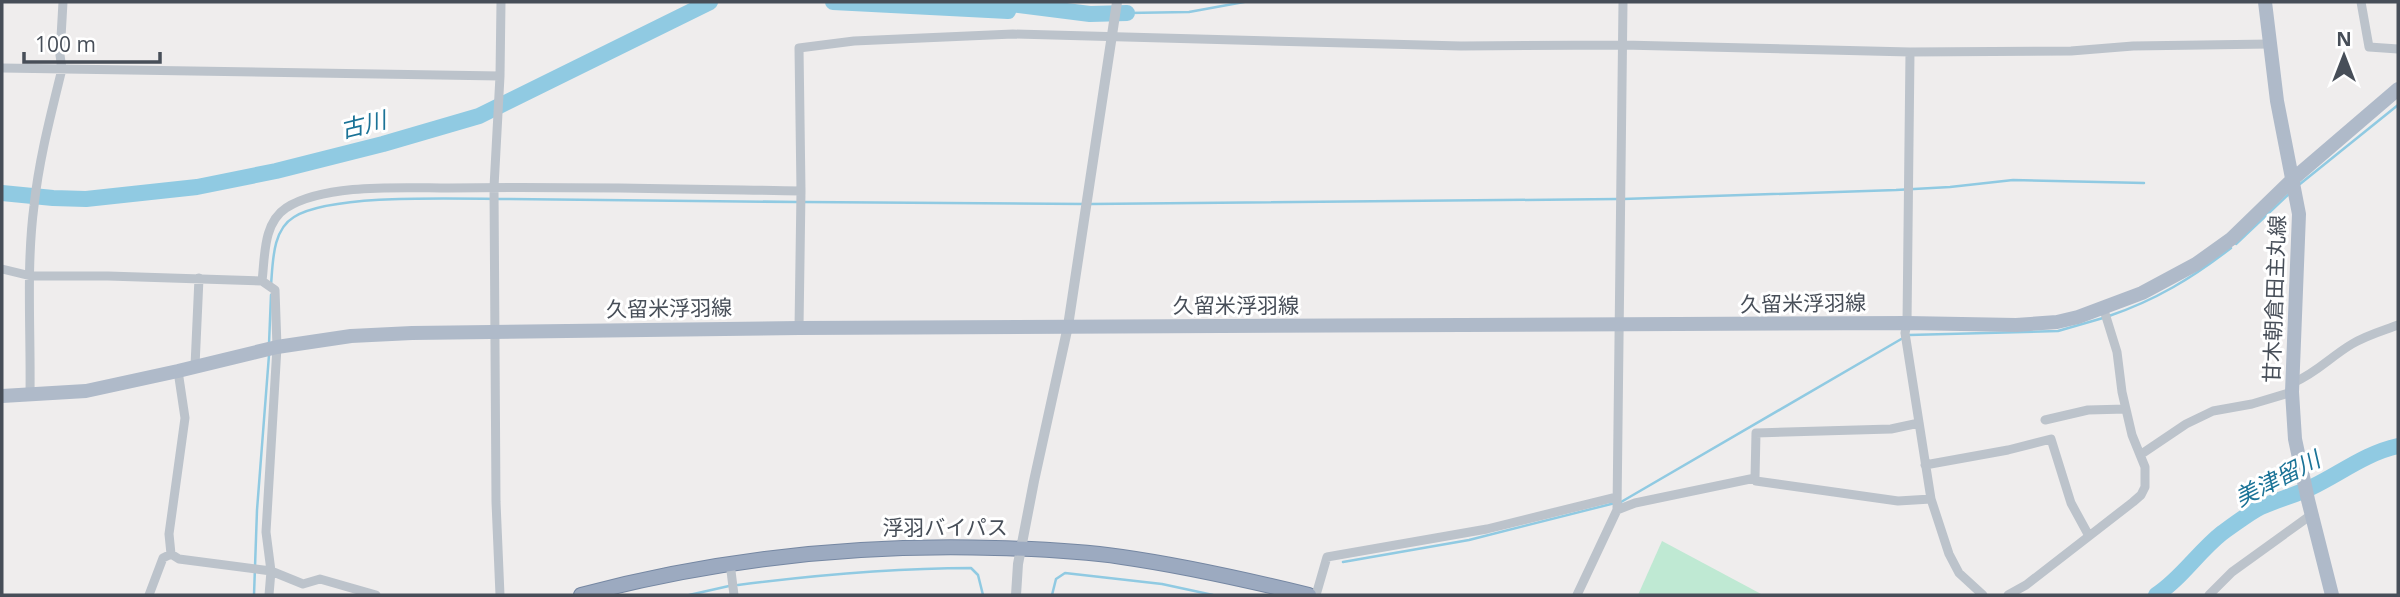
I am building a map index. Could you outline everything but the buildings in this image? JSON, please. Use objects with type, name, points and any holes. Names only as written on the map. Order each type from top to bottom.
[{"type":"highway","name":"浮羽バイパス","points":[[580,595],[730,563],[831,551],[935,546],[1121,556],[1309,595]]},
{"type":"main road","name":"甘木朝倉田主丸線","points":[[2265,2],[2280,124],[2294,185],[2300,234],[2292,387],[2295,439],[2309,508],[2332,595]]},
{"type":"main road","name":"久留米浮羽線","points":[[2,396],[86,391],[178,372],[277,346],[352,336],[412,333],[1068,326],[1620,325],[1906,331],[2031,324],[2105,313],[2196,264],[2231,239],[2294,185],[2398,89]]},
{"type":"street","points":[[30,394],[33,207],[39,164],[62,69],[60,55],[63,2]]},
{"type":"street","points":[[500,595],[496,502],[494,187],[501,2]]},
{"type":"street","points":[[1016,595],[1021,549],[1068,326],[1116,2]]},
{"type":"street","points":[[1577,595],[1616,503],[1623,2]]},
{"type":"street","points":[[2361,2],[2369,47],[2398,49]]},
{"type":"street","points":[[799,328],[799,48],[854,41],[1013,34],[1461,46],[1623,45],[1910,52],[2071,51],[2133,46],[2270,44]]},
{"type":"street","points":[[1910,52],[1906,331],[1931,499],[1949,554],[1959,573],[1983,595]]},
{"type":"street","points":[[2,68],[500,76]]},
{"type":"street","points":[[262,281],[267,239],[273,223],[284,209],[300,200],[321,194],[367,189],[494,187],[801,191]]},
{"type":"street","points":[[2,269],[31,276],[262,281],[275,290],[277,346],[266,532],[271,570],[269,595]]},
{"type":"street","points":[[195,366],[199,278]]},
{"type":"street","points":[[2008,595],[2026,585],[2141,495],[2145,477],[2132,435],[2117,352],[2105,313]]},
{"type":"street","points":[[2140,455],[2186,424],[2213,411],[2252,404],[2292,387],[2350,345],[2366,336],[2398,325]]},
{"type":"street","points":[[171,554],[169,534],[185,418],[178,372]]},
{"type":"street","points":[[2045,420],[2088,410],[2126,409]]},
{"type":"street","points":[[1919,423],[1891,429],[1756,433],[1755,478],[1756,481],[1898,501],[1931,499]]},
{"type":"street","points":[[1925,465],[2051,439],[2071,503],[2089,536]]},
{"type":"street","points":[[1316,595],[1327,556],[1487,529],[1616,503],[1634,503],[1755,478]]},
{"type":"street","points":[[2209,595],[2232,572],[2309,508]]},
{"type":"street","points":[[149,595],[163,558],[171,554],[186,560],[271,570],[303,584],[320,579],[376,595]]},
{"type":"street","points":[[730,563],[734,595]]},
{"type":"green space","points":[[1662,541],[1763,595],[1638,595]]},
{"type":"waterway","name":"古川","points":[[2,193],[86,199],[197,187],[276,171],[383,144],[479,116],[710,2]]},
{"type":"waterway","name":"古川","points":[[833,2],[1008,11],[1011,4],[1090,14],[1127,13]]},
{"type":"waterway","points":[[1127,13],[1189,12],[1244,2]]},
{"type":"waterway","points":[[2300,184],[2398,105]]},
{"type":"waterway","points":[[1623,199],[1896,190],[2013,180],[2144,183]]},
{"type":"waterway","points":[[2236,244],[2290,193]]},
{"type":"waterway","points":[[271,285],[273,257],[281,230],[294,217],[312,209],[337,204],[430,198],[798,202]]},
{"type":"waterway","points":[[1091,204],[1617,199]]},
{"type":"waterway","points":[[804,202],[1085,204]]},
{"type":"waterway","points":[[2109,316],[2173,287],[2231,248]]},
{"type":"waterway","points":[[269,344],[271,295]]},
{"type":"waterway","points":[[1909,335],[2058,331],[2103,318]]},
{"type":"waterway","points":[[1621,502],[1903,338]]},
{"type":"waterway","points":[[254,595],[257,510],[269,355]]},
{"type":"waterway","name":"美津留川","points":[[2156,595],[2213,540],[2253,512],[2312,487],[2375,453],[2398,446]]},
{"type":"waterway","points":[[1343,562],[1469,540],[1615,503]]},
{"type":"waterway","points":[[738,585],[855,573],[971,568],[978,575],[983,595]]},
{"type":"waterway","points":[[1052,595],[1056,579],[1065,573],[1162,584],[1213,595]]},
{"type":"waterway","points":[[689,595],[729,586]]}]
